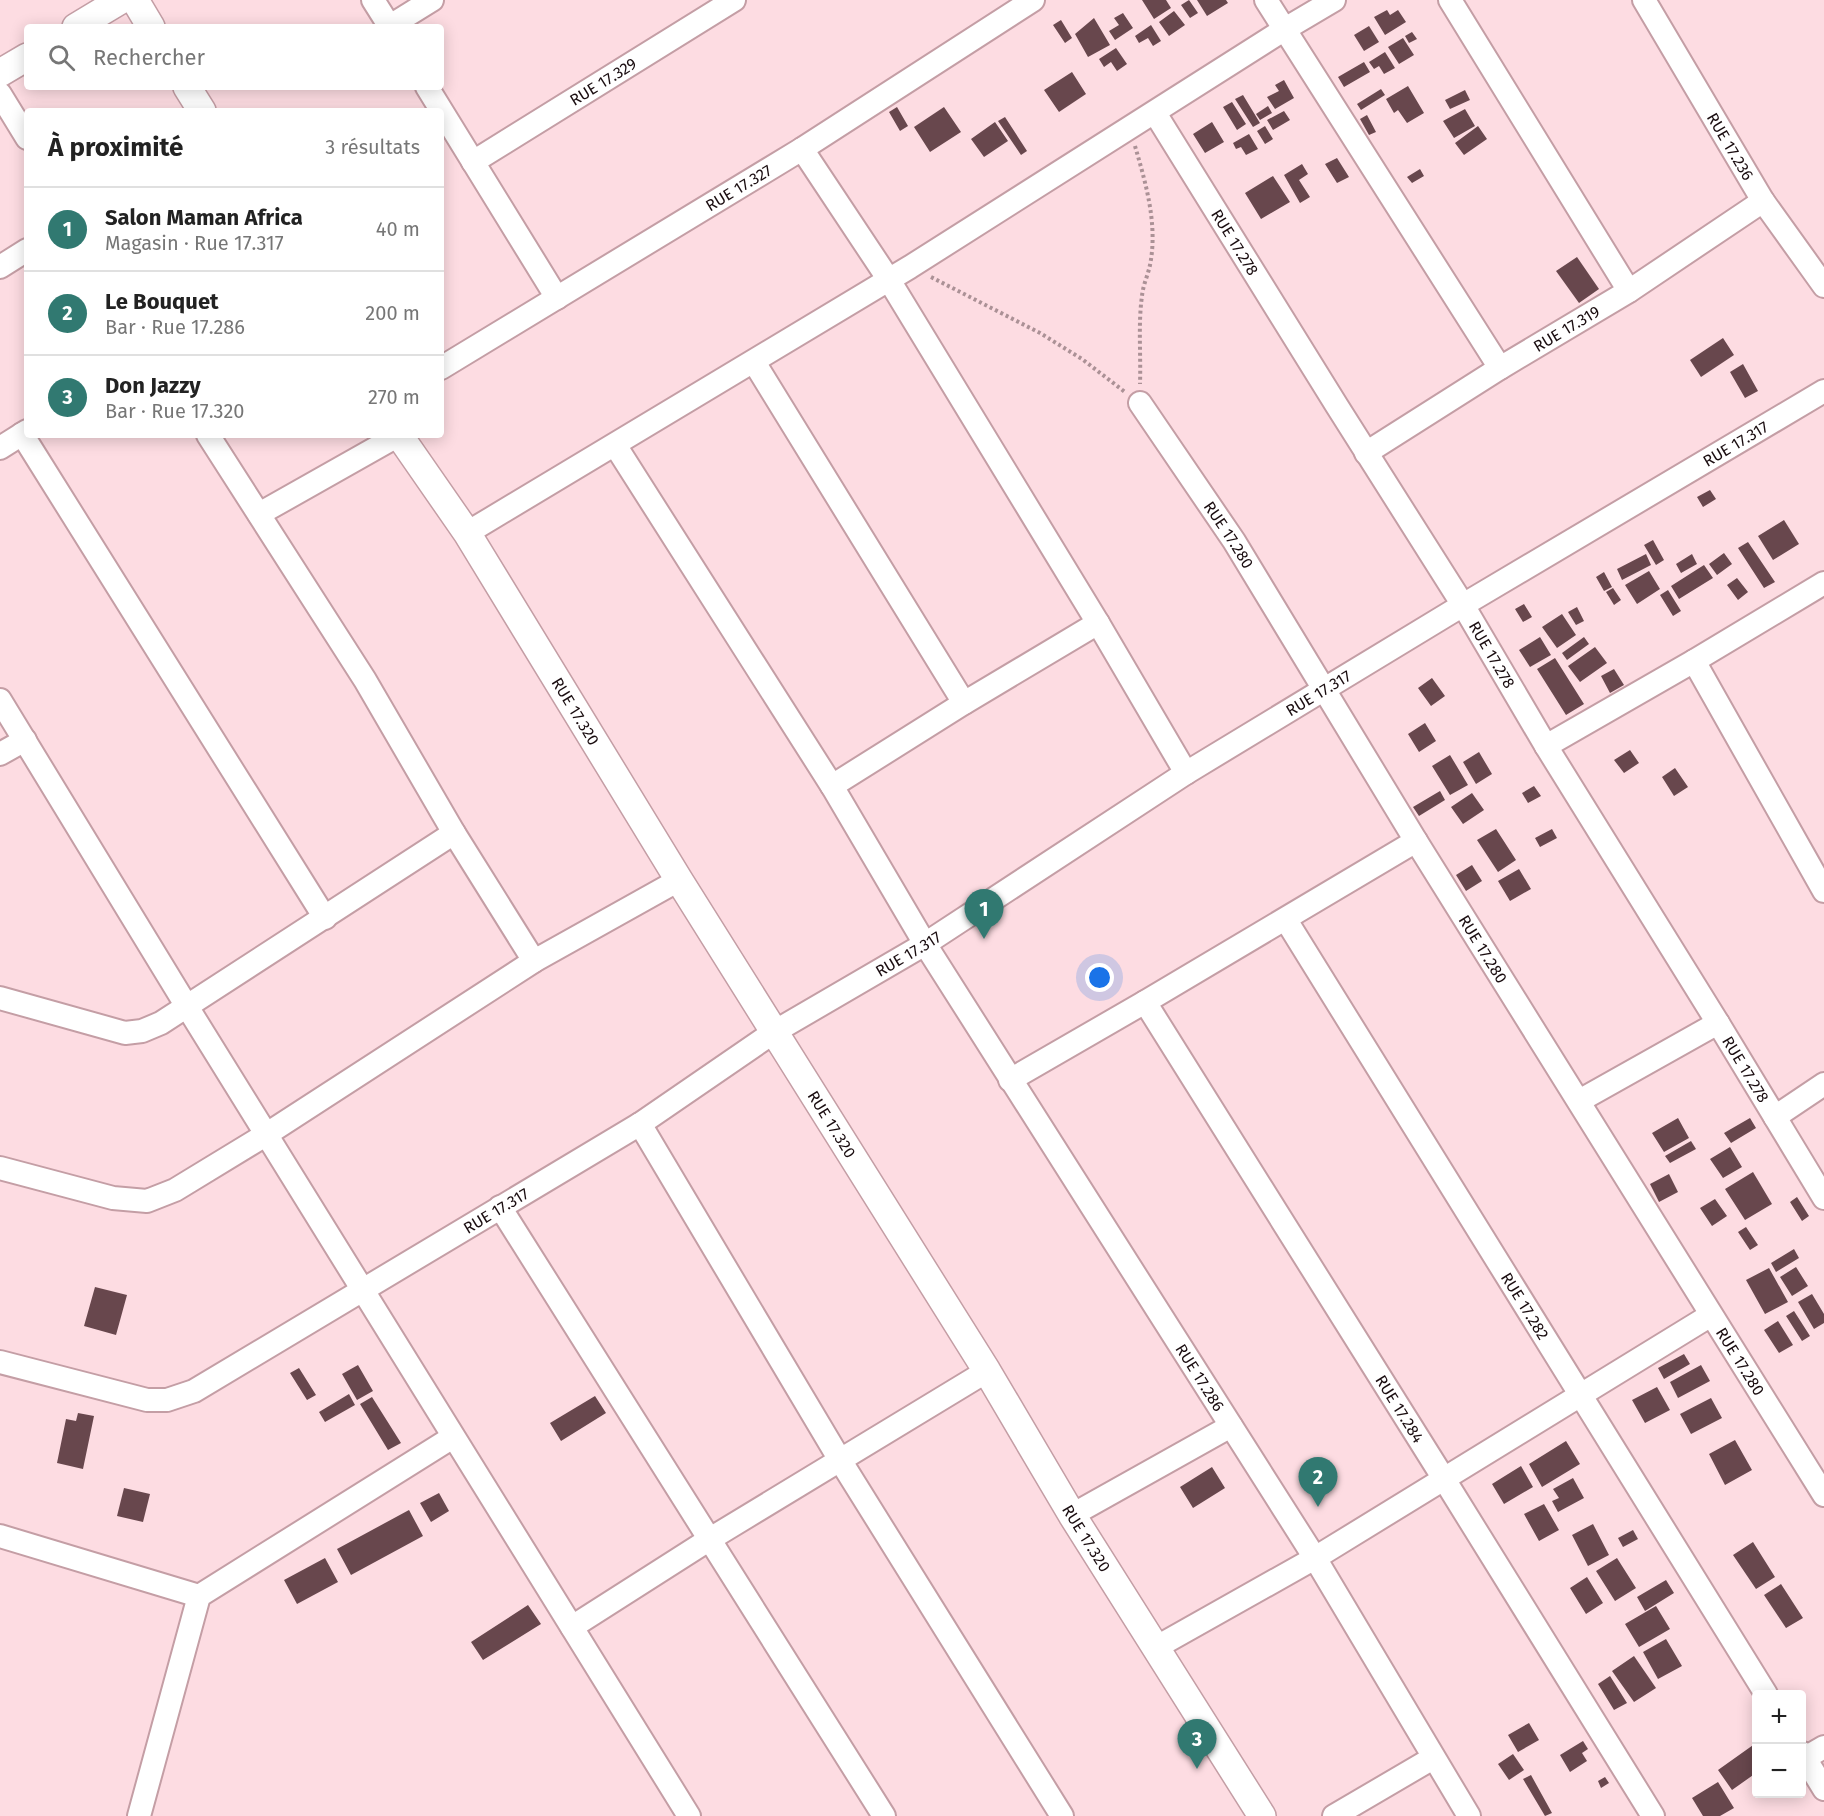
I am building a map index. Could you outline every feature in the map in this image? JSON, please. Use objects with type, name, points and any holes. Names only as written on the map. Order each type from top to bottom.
[{"type":"street","points":[[81,24],[121,0]]},
{"type":"street","points":[[135,0],[149,24]]},
{"type":"street","points":[[373,0],[388,24]]},
{"type":"street","points":[[395,24],[432,0]]},
{"type":"street","name":"RUE 17.329","points":[[473,162],[734,0]]},
{"type":"street","name":"RUE 17.327","points":[[444,366],[802,149],[1010,6],[1033,0]]},
{"type":"street","points":[[1266,0],[1500,368]]},
{"type":"street","points":[[467,533],[889,280],[1334,0]]},
{"type":"street","points":[[1450,0],[1629,291]]},
{"type":"street","name":"RUE 17.236","points":[[1644,0],[1763,201],[1824,286]]},
{"type":"street","points":[[0,74],[24,59]]},
{"type":"street","points":[[189,90],[200,108]]},
{"type":"street","points":[[429,90],[440,108]]},
{"type":"street","points":[[0,94],[24,133]]},
{"type":"street","name":"RUE 17.278","points":[[1155,113],[1463,605],[1546,746],[1824,1198]]},
{"type":"street","points":[[444,115],[557,298]]},
{"type":"street","points":[[802,149],[889,280],[1098,623],[1186,773]]},
{"type":"street","name":"RUE 17.319","points":[[1366,453],[1500,368],[1629,291],[1763,201]]},
{"type":"street","points":[[0,267],[24,252]]},
{"type":"street","points":[[754,362],[964,704]]},
{"type":"street","name":"RUE 17.317","points":[[0,1362],[147,1400],[167,1400],[194,1391],[640,1124],[774,1032],[925,944],[1186,773],[1463,605],[1824,391]]},
{"type":"street","name":"RUE 17.280","points":[[1140,403],[1234,541],[1416,841],[1824,1495]]},
{"type":"street","points":[[0,448],[24,434]]},
{"type":"street","points":[[28,438],[325,918]]},
{"type":"street","points":[[210,438],[364,680],[454,833],[534,962]]},
{"type":"street","points":[[259,514],[394,438]]},
{"type":"street","name":"RUE 17.320","points":[[401,438],[467,533],[679,880],[987,1371],[1072,1515],[1262,1816]]},
{"type":"street","name":"RUE 17.286","points":[[615,445],[832,786],[925,944],[1010,1080],[1315,1558],[1469,1816]]},
{"type":"street","points":[[1546,746],[1824,583]]},
{"type":"street","points":[[832,786],[1098,623]]},
{"type":"street","points":[[1694,661],[1824,891]]},
{"type":"street","points":[[0,700],[186,1005],[689,1816]]},
{"type":"street","points":[[0,754],[24,740]]},
{"type":"street","points":[[0,998],[125,1033],[142,1031],[161,1023],[454,833]]},
{"type":"street","points":[[1010,1080],[1286,920],[1416,841]]},
{"type":"street","points":[[0,1168],[113,1198],[147,1201],[175,1190],[267,1134],[534,962],[679,880]]},
{"type":"street","name":"RUE 17.282","points":[[1286,920],[1763,1690]]},
{"type":"street","name":"RUE 17.284","points":[[1145,1002],[1653,1816]]},
{"type":"street","points":[[1579,1101],[1718,1023]]},
{"type":"street","points":[[1774,1117],[1824,1084]]},
{"type":"street","points":[[640,1124],[840,1461],[1062,1816]]},
{"type":"street","points":[[500,1207],[884,1816]]},
{"type":"street","points":[[1155,1648],[1315,1558],[1711,1315]]},
{"type":"street","points":[[572,1627],[710,1539],[987,1371]]},
{"type":"street","points":[[1072,1515],[1231,1426]]},
{"type":"street","points":[[139,1816],[199,1596],[453,1437]]},
{"type":"street","points":[[0,1536],[199,1596]]},
{"type":"street","points":[[1810,1753],[1824,1789]]},
{"type":"street","points":[[1334,1816],[1433,1758]]},
{"type":"path","points":[[1130,129],[1146,183],[1151,212],[1150,265],[1142,297],[1140,403]]},
{"type":"path","points":[[910,267],[1040,333],[1082,359],[1140,403]]},
{"type":"building","points":[[1142,0],[1166,0],[1171,8],[1154,19]]},
{"type":"building","points":[[1189,0],[1198,13],[1190,18],[1181,5]]},
{"type":"building","points":[[1197,0],[1226,0],[1228,3],[1207,16]]},
{"type":"building","points":[[1387,10],[1390,15],[1398,10],[1406,22],[1385,35],[1374,17]]},
{"type":"building","points":[[1174,11],[1185,25],[1169,36],[1159,22]]},
{"type":"building","points":[[1123,13],[1133,28],[1115,40],[1109,31],[1119,25],[1114,18]]},
{"type":"building","points":[[1094,18],[1110,45],[1088,57],[1075,34]]},
{"type":"building","points":[[1061,20],[1072,38],[1065,43],[1053,25]]},
{"type":"building","points":[[1151,25],[1161,41],[1153,46],[1148,38],[1139,43],[1135,36]]},
{"type":"building","points":[[1369,26],[1379,42],[1364,51],[1354,35]]},
{"type":"building","points":[[1412,32],[1417,39],[1409,43],[1405,36]]},
{"type":"building","points":[[1403,38],[1414,55],[1399,64],[1388,47]]},
{"type":"building","points":[[1116,48],[1127,64],[1117,71],[1111,62],[1104,67],[1099,59]]},
{"type":"building","points":[[1385,52],[1395,68],[1384,74],[1379,66],[1374,69],[1369,62]]},
{"type":"building","points":[[1364,62],[1370,72],[1344,87],[1338,77]]},
{"type":"building","points":[[1072,72],[1086,94],[1059,112],[1044,90]]},
{"type":"building","points":[[1284,80],[1294,98],[1275,109],[1267,97],[1279,91],[1275,85]]},
{"type":"building","points":[[1408,86],[1424,113],[1407,123],[1398,110],[1394,113],[1386,99]]},
{"type":"building","points":[[1381,89],[1385,95],[1361,110],[1357,104]]},
{"type":"building","points":[[1465,90],[1470,100],[1450,109],[1445,100]]},
{"type":"building","points":[[1243,95],[1260,123],[1253,127],[1235,99]]},
{"type":"building","points":[[1232,102],[1246,124],[1237,130],[1223,107]]},
{"type":"building","points":[[1268,106],[1272,113],[1260,120],[1256,114]]},
{"type":"building","points":[[897,107],[908,126],[900,131],[889,112]]},
{"type":"building","points":[[944,107],[961,132],[930,152],[914,127]]},
{"type":"building","points":[[1465,109],[1475,126],[1454,138],[1443,121]]},
{"type":"building","points":[[1284,111],[1290,120],[1273,130],[1267,120]]},
{"type":"building","points":[[1367,115],[1376,132],[1369,135],[1360,119]]},
{"type":"building","points":[[1005,117],[1027,151],[1021,155],[998,121]]},
{"type":"building","points":[[995,122],[1008,141],[984,157],[971,139]]},
{"type":"building","points":[[1212,122],[1224,142],[1205,153],[1193,134]]},
{"type":"building","points":[[1265,126],[1273,139],[1265,144],[1257,131]]},
{"type":"building","points":[[1478,126],[1487,139],[1464,155],[1455,143]]},
{"type":"building","points":[[1249,134],[1258,149],[1246,155],[1241,147],[1236,149],[1233,143]]},
{"type":"building","points":[[1337,158],[1349,177],[1337,183],[1325,164]]},
{"type":"building","points":[[1302,164],[1308,174],[1299,180],[1310,197],[1300,203],[1284,175]]},
{"type":"building","points":[[1420,169],[1424,176],[1412,183],[1407,177]]},
{"type":"building","points":[[1273,176],[1290,202],[1261,219],[1245,193]]},
{"type":"building","points":[[1577,257],[1599,289],[1579,303],[1556,271]]},
{"type":"building","points":[[1723,338],[1734,355],[1701,377],[1690,360]]},
{"type":"building","points":[[1743,364],[1758,391],[1745,398],[1730,372]]},
{"type":"building","points":[[1710,490],[1716,499],[1703,507],[1697,497]]},
{"type":"building","points":[[1784,520],[1799,544],[1773,560],[1758,536]]},
{"type":"building","points":[[1653,540],[1664,560],[1656,565],[1644,545]]},
{"type":"building","points":[[1748,542],[1775,582],[1764,588],[1738,548]]},
{"type":"building","points":[[1724,553],[1732,564],[1717,575],[1709,564]]},
{"type":"building","points":[[1646,554],[1651,565],[1622,580],[1617,569]]},
{"type":"building","points":[[1692,554],[1697,564],[1681,573],[1676,564]]},
{"type":"building","points":[[1704,565],[1713,578],[1679,599],[1671,586]]},
{"type":"building","points":[[1649,571],[1660,589],[1637,604],[1625,585]]},
{"type":"building","points":[[1604,572],[1612,587],[1604,591],[1596,577]]},
{"type":"building","points":[[1737,578],[1748,592],[1738,600],[1727,585]]},
{"type":"building","points":[[1613,588],[1621,600],[1614,605],[1606,592]]},
{"type":"building","points":[[1668,590],[1681,611],[1673,616],[1660,595]]},
{"type":"building","points":[[1524,604],[1532,617],[1523,622],[1515,609]]},
{"type":"building","points":[[1577,607],[1584,621],[1576,625],[1568,612]]},
{"type":"building","points":[[1562,614],[1576,635],[1557,648],[1542,627]]},
{"type":"building","points":[[1540,637],[1551,655],[1530,667],[1519,650]]},
{"type":"building","points":[[1584,637],[1589,644],[1567,660],[1562,653]]},
{"type":"building","points":[[1595,647],[1607,663],[1580,682],[1568,666]]},
{"type":"building","points":[[1555,658],[1584,704],[1566,715],[1537,669]]},
{"type":"building","points":[[1614,669],[1624,685],[1610,693],[1601,676]]},
{"type":"building","points":[[1432,678],[1445,696],[1431,706],[1418,688]]},
{"type":"building","points":[[1425,723],[1436,741],[1419,752],[1408,734]]},
{"type":"building","points":[[1630,750],[1639,763],[1624,773],[1614,760]]},
{"type":"building","points":[[1479,752],[1492,774],[1476,784],[1463,762]]},
{"type":"building","points":[[1450,755],[1468,785],[1450,795],[1432,766]]},
{"type":"building","points":[[1675,768],[1688,787],[1674,796],[1662,777]]},
{"type":"building","points":[[1534,786],[1541,796],[1528,803],[1522,793]]},
{"type":"building","points":[[1440,791],[1445,800],[1419,816],[1413,807]]},
{"type":"building","points":[[1472,793],[1484,810],[1463,824],[1451,807]]},
{"type":"building","points":[[1496,829],[1516,860],[1498,872],[1477,840]]},
{"type":"building","points":[[1552,829],[1557,838],[1540,847],[1535,838]]},
{"type":"building","points":[[1472,865],[1482,881],[1466,891],[1456,875]]},
{"type":"building","points":[[1519,869],[1531,889],[1510,901],[1498,881]]},
{"type":"building","points":[[1678,1118],[1689,1138],[1664,1152],[1652,1133]]},
{"type":"building","points":[[1750,1118],[1756,1128],[1731,1143],[1724,1133]]},
{"type":"building","points":[[1691,1141],[1696,1149],[1670,1163],[1665,1156]]},
{"type":"building","points":[[1730,1147],[1742,1167],[1723,1178],[1710,1159]]},
{"type":"building","points":[[1753,1172],[1772,1204],[1745,1220],[1725,1189]]},
{"type":"building","points":[[1669,1174],[1678,1192],[1659,1202],[1650,1184]]},
{"type":"building","points":[[1797,1197],[1809,1216],[1802,1221],[1790,1202]]},
{"type":"building","points":[[1715,1199],[1727,1216],[1712,1226],[1700,1208]]},
{"type":"building","points":[[1746,1227],[1758,1245],[1750,1250],[1738,1232]]},
{"type":"building","points":[[1794,1249],[1799,1258],[1776,1272],[1771,1263]]},
{"type":"building","points":[[1796,1267],[1808,1286],[1792,1296],[1780,1277]]},
{"type":"building","points":[[1769,1268],[1788,1302],[1765,1314],[1746,1280]]},
{"type":"building","points":[[95,1287],[127,1295],[116,1335],[84,1326]]},
{"type":"building","points":[[1812,1294],[1824,1314],[1824,1323],[1814,1329],[1798,1302]]},
{"type":"building","points":[[1794,1311],[1810,1336],[1802,1341],[1786,1316]]},
{"type":"building","points":[[1778,1321],[1793,1345],[1779,1353],[1764,1330]]},
{"type":"building","points":[[1684,1354],[1690,1364],[1664,1379],[1658,1368]]},
{"type":"building","points":[[358,1365],[373,1391],[357,1400],[342,1374]]},
{"type":"building","points":[[1701,1365],[1710,1381],[1678,1398],[1670,1382]]},
{"type":"building","points":[[299,1368],[316,1395],[307,1400],[290,1373]]},
{"type":"building","points":[[1657,1387],[1670,1410],[1645,1423],[1632,1400]]},
{"type":"building","points":[[349,1394],[355,1405],[325,1422],[319,1412]]},
{"type":"building","points":[[595,1396],[606,1413],[561,1441],[550,1423]]},
{"type":"building","points":[[372,1397],[401,1443],[388,1450],[360,1404]]},
{"type":"building","points":[[1711,1398],[1722,1418],[1691,1434],[1680,1414]]},
{"type":"building","points":[[78,1413],[94,1416],[83,1469],[57,1463],[66,1419],[76,1421]]},
{"type":"building","points":[[1735,1440],[1752,1470],[1725,1485],[1709,1454]]},
{"type":"building","points":[[1566,1441],[1580,1464],[1542,1487],[1529,1464]]},
{"type":"building","points":[[1521,1466],[1533,1487],[1504,1504],[1492,1484]]},
{"type":"building","points":[[1212,1467],[1225,1488],[1193,1508],[1180,1487]]},
{"type":"building","points":[[1573,1478],[1584,1498],[1558,1512],[1552,1501],[1559,1498],[1553,1489]]},
{"type":"building","points":[[124,1488],[150,1494],[143,1522],[117,1516]]},
{"type":"building","points":[[439,1493],[449,1511],[431,1522],[420,1503]]},
{"type":"building","points":[[1544,1504],[1559,1530],[1539,1541],[1524,1514]]},
{"type":"building","points":[[409,1510],[423,1536],[351,1575],[337,1549]]},
{"type":"building","points":[[1593,1524],[1609,1555],[1588,1566],[1572,1535]]},
{"type":"building","points":[[1633,1530],[1638,1539],[1623,1547],[1618,1538]]},
{"type":"building","points":[[1753,1542],[1775,1577],[1756,1589],[1733,1555]]},
{"type":"building","points":[[325,1558],[338,1582],[297,1604],[284,1580]]},
{"type":"building","points":[[1617,1558],[1636,1588],[1615,1601],[1596,1571]]},
{"type":"building","points":[[1587,1577],[1603,1603],[1586,1614],[1570,1588]]},
{"type":"building","points":[[1666,1580],[1674,1593],[1645,1611],[1637,1597]]},
{"type":"building","points":[[1781,1584],[1803,1618],[1786,1628],[1764,1595]]},
{"type":"building","points":[[528,1605],[541,1624],[483,1660],[471,1642]]},
{"type":"building","points":[[1656,1606],[1670,1629],[1639,1647],[1625,1624]]},
{"type":"building","points":[[1666,1639],[1682,1666],[1658,1679],[1643,1652]]},
{"type":"building","points":[[1634,1656],[1656,1688],[1634,1702],[1612,1671]]},
{"type":"building","points":[[1610,1676],[1627,1703],[1614,1710],[1598,1684]]},
{"type":"building","points":[[1529,1723],[1539,1740],[1518,1752],[1508,1735]]},
{"type":"building","points":[[1583,1741],[1588,1749],[1582,1753],[1587,1761],[1570,1772],[1560,1755]]},
{"type":"building","points":[[1752,1746],[1752,1776],[1732,1790],[1718,1770]]},
{"type":"building","points":[[1513,1754],[1524,1770],[1509,1780],[1498,1764]]},
{"type":"building","points":[[1531,1775],[1552,1813],[1545,1816],[1523,1779]]},
{"type":"building","points":[[1605,1777],[1609,1783],[1601,1788],[1598,1781]]},
{"type":"building","points":[[1718,1782],[1734,1808],[1720,1816],[1703,1816],[1692,1798]]},
{"type":"place","name":"Salon Maman Africa","points":[[984,939]]},
{"type":"place","name":"Le Bouquet","points":[[1318,1507]]},
{"type":"place","name":"Don Jazzy","points":[[1197,1769]]}]
